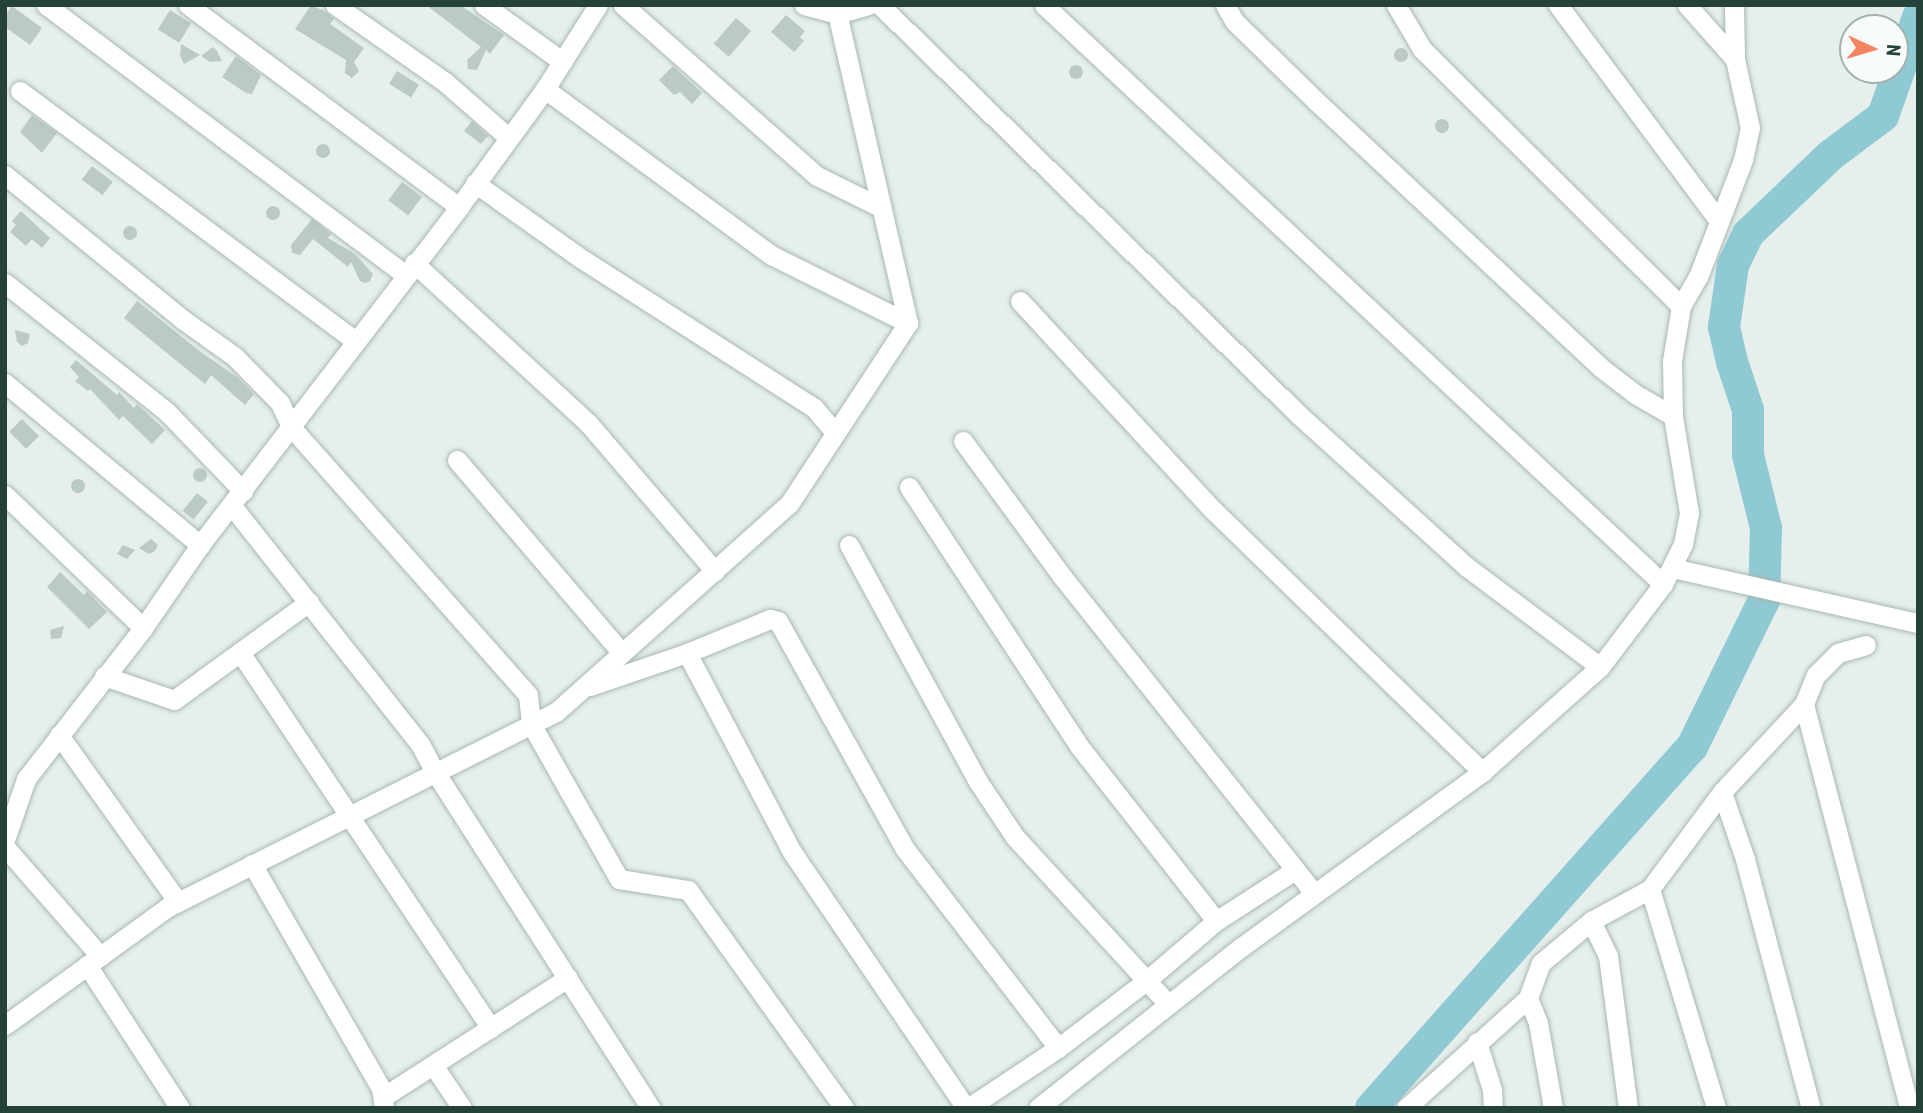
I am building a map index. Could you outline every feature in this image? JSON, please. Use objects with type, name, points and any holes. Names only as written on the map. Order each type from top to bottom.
[{"type":"street","points":[[46,5],[410,269],[588,423],[715,571]]},
{"type":"street","points":[[188,5],[459,207]]},
{"type":"street","points":[[335,5],[445,82],[508,137]]},
{"type":"street","points":[[484,5],[562,62]]},
{"type":"street","points":[[5,840],[26,779],[143,628],[200,545],[459,207],[545,89],[598,5]]},
{"type":"street","points":[[623,5],[817,176],[882,208]]},
{"type":"street","points":[[804,5],[837,14],[869,5]]},
{"type":"street","points":[[880,5],[1298,414],[1467,567],[1600,667]]},
{"type":"street","points":[[1044,5],[1668,576],[1733,582],[1918,623]]},
{"type":"street","points":[[1225,5],[1235,22],[1315,101],[1600,367],[1635,394],[1673,416]]},
{"type":"street","points":[[1396,5],[1422,49],[1681,306]]},
{"type":"street","points":[[1558,5],[1717,220]]},
{"type":"street","points":[[1687,5],[1735,59]]},
{"type":"street","points":[[1038,1108],[1167,1003],[1482,772],[1600,667],[1668,576],[1683,544],[1689,513],[1673,416],[1672,361],[1681,306],[1698,277],[1717,220],[1743,160],[1750,128],[1735,59],[1734,5]]},
{"type":"street","points":[[5,1025],[178,902],[556,712],[789,504],[908,323],[837,14]]},
{"type":"street","points":[[545,89],[771,255],[908,323]]},
{"type":"street","points":[[20,91],[356,341]]},
{"type":"street","points":[[5,175],[182,319],[235,357],[280,403],[291,427],[528,695],[531,724],[619,879],[688,890],[844,1108]]},
{"type":"street","points":[[475,183],[582,259],[814,408],[836,433]]},
{"type":"street","points":[[5,284],[167,412],[238,498],[309,603],[420,744],[435,772],[651,1108]]},
{"type":"street","points":[[1020,301],[1213,510],[1482,772]]},
{"type":"street","points":[[5,383],[200,545]]},
{"type":"street","points":[[963,441],[1060,575],[1314,893]]},
{"type":"street","points":[[457,460],[622,653]]},
{"type":"street","points":[[909,487],[1079,746],[1216,921]]},
{"type":"street","points":[[5,495],[143,628]]},
{"type":"street","points":[[849,545],[945,724],[1007,825],[1167,1003]]},
{"type":"street","points":[[104,676],[174,700],[309,603]]},
{"type":"street","points":[[578,690],[687,653],[770,619],[778,621],[905,849],[1058,1048]]},
{"type":"street","points":[[1410,1106],[1528,998],[1541,963],[1591,921],[1650,889],[1722,792],[1804,704],[1816,675],[1838,653],[1866,645]]},
{"type":"street","points":[[240,652],[491,1028]]},
{"type":"street","points":[[687,653],[792,852],[967,1108],[1058,1048],[1146,981],[1216,921],[1295,870]]},
{"type":"street","points":[[1804,704],[1909,1108]]},
{"type":"street","points":[[60,735],[178,902]]},
{"type":"street","points":[[1722,792],[1745,859],[1811,1108]]},
{"type":"street","points":[[5,847],[94,961],[180,1108]]},
{"type":"street","points":[[252,864],[382,1088],[383,1103]]},
{"type":"street","points":[[1650,889],[1716,1108]]},
{"type":"street","points":[[1591,921],[1608,956],[1628,1108]]},
{"type":"street","points":[[383,1103],[433,1065],[568,978]]},
{"type":"street","points":[[1528,998],[1538,1023],[1553,1108]]},
{"type":"street","points":[[1477,1042],[1492,1090],[1493,1108]]},
{"type":"street","points":[[433,1065],[462,1108]]},
{"type":"building","points":[[311,5],[334,19],[330,24],[364,48],[354,62],[359,71],[352,78],[345,73],[346,60],[295,29]]},
{"type":"building","points":[[426,5],[460,5],[504,35],[490,54],[486,50],[477,70],[468,69],[467,60],[481,47]]},
{"type":"building","points":[[12,6],[42,28],[30,45],[5,27],[5,16]]},
{"type":"building","points":[[170,10],[191,23],[179,43],[158,30]]},
{"type":"building","points":[[786,15],[805,31],[800,37],[804,41],[794,52],[771,32]]},
{"type":"building","points":[[736,18],[751,31],[729,57],[714,44]]},
{"type":"building","points":[[181,44],[200,55],[184,64],[180,56]]},
{"type":"building","points":[[213,47],[222,61],[210,62],[201,56]]},
{"type":"building","points":[[1398,48],[1404,48],[1408,55],[1404,62],[1398,62],[1394,58],[1394,52]]},
{"type":"building","points":[[236,56],[261,75],[252,94],[222,77]]},
{"type":"building","points":[[1073,65],[1079,65],[1083,72],[1079,79],[1073,79],[1069,75],[1069,69]]},
{"type":"building","points":[[673,66],[702,93],[692,104],[680,92],[674,95],[659,80]]},
{"type":"building","points":[[397,71],[419,85],[411,97],[389,84]]},
{"type":"building","points":[[32,115],[57,133],[42,153],[20,132]]},
{"type":"building","points":[[1439,119],[1445,119],[1449,126],[1445,133],[1439,133],[1435,129],[1435,123]]},
{"type":"building","points":[[472,121],[488,136],[481,144],[464,131]]},
{"type":"building","points":[[323,144],[328,146],[328,156],[323,158],[318,156],[316,151],[318,146]]},
{"type":"building","points":[[92,166],[113,182],[103,195],[82,180]]},
{"type":"building","points":[[402,182],[422,197],[408,215],[388,200]]},
{"type":"building","points":[[270,206],[276,206],[280,213],[276,220],[270,220],[266,216],[266,210]]},
{"type":"building","points":[[21,211],[50,238],[42,248],[32,239],[26,246],[10,232],[16,225],[12,221]]},
{"type":"building","points":[[312,219],[331,234],[328,238],[355,254],[373,274],[370,281],[360,281],[351,262],[348,267],[313,239],[300,255],[292,253],[291,245]]},
{"type":"building","points":[[127,226],[133,226],[137,233],[133,240],[127,240],[123,236],[123,230]]},
{"type":"building","points":[[137,301],[237,377],[254,394],[245,405],[211,375],[205,384],[124,318]]},
{"type":"building","points":[[15,330],[30,334],[28,343],[22,346],[17,342]]},
{"type":"building","points":[[76,360],[117,395],[119,392],[134,408],[137,404],[165,430],[152,444],[123,416],[119,420],[90,389],[88,391],[75,381],[79,377],[70,367]]},
{"type":"building","points":[[22,419],[39,436],[26,449],[9,432]]},
{"type":"building","points":[[197,468],[203,468],[207,475],[203,482],[197,482],[193,478],[193,472]]},
{"type":"building","points":[[75,479],[81,479],[85,486],[81,493],[75,493],[71,489],[71,483]]},
{"type":"building","points":[[197,493],[208,502],[193,520],[183,511]]},
{"type":"building","points":[[151,539],[158,545],[155,551],[149,554],[139,548]]},
{"type":"building","points":[[123,545],[135,550],[127,559],[117,554]]},
{"type":"building","points":[[60,572],[84,595],[87,591],[107,612],[89,629],[47,587]]},
{"type":"building","points":[[64,626],[61,638],[51,639],[50,630]]},
{"type":"waterway","points":[[1371,1108],[1692,747],[1764,600],[1766,528],[1748,455],[1748,410],[1724,327],[1733,265],[1748,234],[1831,155],[1883,116],[1918,17]]}]
